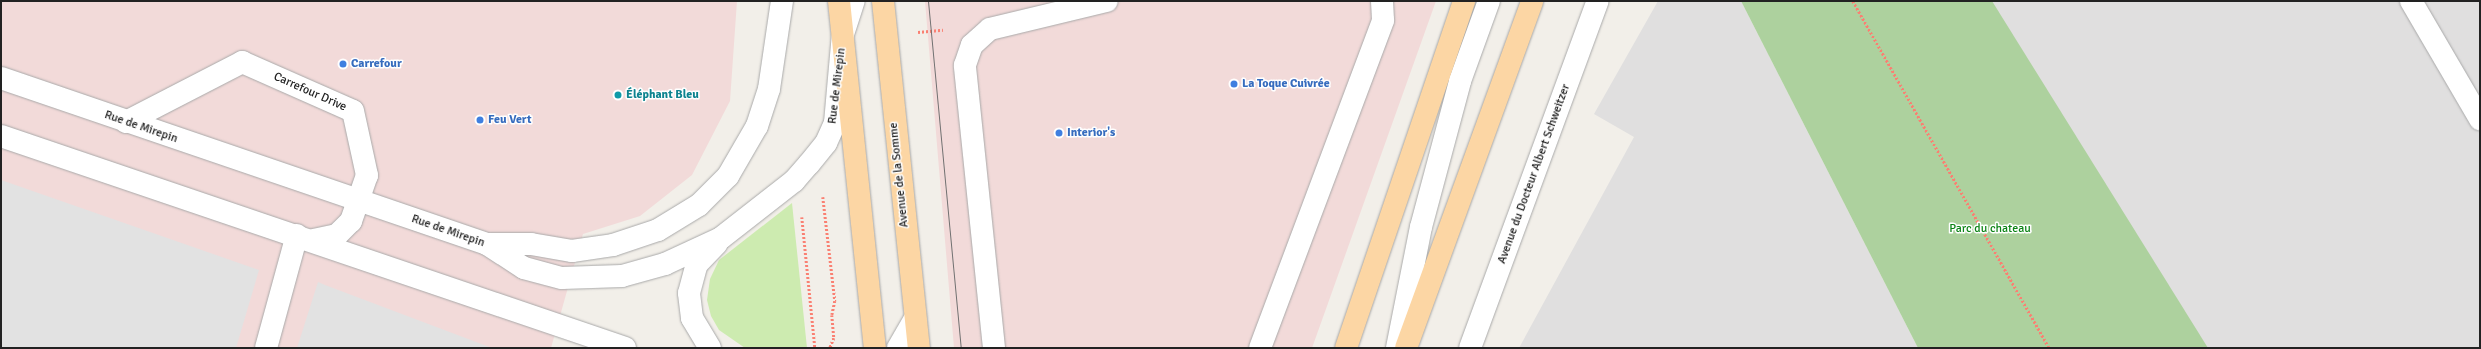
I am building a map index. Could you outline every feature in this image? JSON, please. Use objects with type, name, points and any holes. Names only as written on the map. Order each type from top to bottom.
[{"type":"main road","points":[[839,1],[875,348]]},
{"type":"main road","name":"Avenue de la Somme","points":[[883,1],[915,318],[920,348]]},
{"type":"main road","points":[[1346,348],[1464,1]]},
{"type":"main road","points":[[1406,348],[1532,1]]},
{"type":"street","points":[[486,244],[531,244],[572,251],[613,245],[658,230],[699,205],[728,176],[757,126],[769,89],[782,1]]},
{"type":"street","name":"Rue de Mirepin","points":[[1,78],[486,244],[524,268],[562,278],[593,279],[622,276],[665,264],[721,238],[794,181],[826,143],[835,123],[843,34],[854,1]]},
{"type":"street","points":[[994,348],[965,65],[972,45],[990,29],[1106,1]]},
{"type":"street","points":[[1260,348],[1383,20],[1382,1]]},
{"type":"street","points":[[1397,348],[1421,227],[1460,81],[1489,1]]},
{"type":"street","name":"Avenue du Docteur Albert Schweitzer","points":[[1470,348],[1598,1]]},
{"type":"street","points":[[2412,1],[2480,119]]},
{"type":"street","name":"Carrefour Drive","points":[[126,122],[242,62],[353,111],[367,175],[359,201],[351,221],[337,235],[305,238]]},
{"type":"street","points":[[1,136],[305,238],[625,348]]},
{"type":"street","points":[[266,348],[305,238]]},
{"type":"street","points":[[710,348],[692,318],[689,293],[697,264],[721,238]]},
{"type":"street","points":[[898,348],[915,318]]},
{"type":"path","points":[[1853,1],[2049,348]]},
{"type":"path","points":[[809,164],[822,189],[835,301],[832,315],[834,338],[830,348]]},
{"type":"shaded area","points":[[1,1],[737,1],[730,101],[692,175],[640,216],[583,234],[551,348],[1,348]]},
{"type":"shaded area","points":[[925,1],[1436,1],[1312,348],[954,348]]},
{"type":"shaded area","points":[[1658,1],[1741,1],[1918,348],[1519,348],[1634,137],[1594,114]]},
{"type":"shaded area","points":[[1989,1],[2480,1],[2480,348],[2202,348]]},
{"type":"shaded area","points":[[1,180],[259,270],[236,348],[1,348]]},
{"type":"shaded area","points":[[318,282],[325,285],[492,348],[297,348]]},
{"type":"green space","name":"Parc du chateau","points":[[1741,1],[1992,1],[2208,348],[1918,348]]},
{"type":"green space","points":[[792,203],[807,348],[745,348],[719,330],[711,316],[707,300],[710,279],[719,260]]},
{"type":"tram line","points":[[928,1],[961,348]]},
{"type":"place","name":"Carrefour","points":[[343,64]]},
{"type":"place","name":"La Toque Cuivrée","points":[[1234,84]]},
{"type":"place","name":"Éléphant Bleu","points":[[618,95]]},
{"type":"place","name":"Feu Vert","points":[[480,120]]},
{"type":"place","name":"Interior's","points":[[1059,133]]}]
